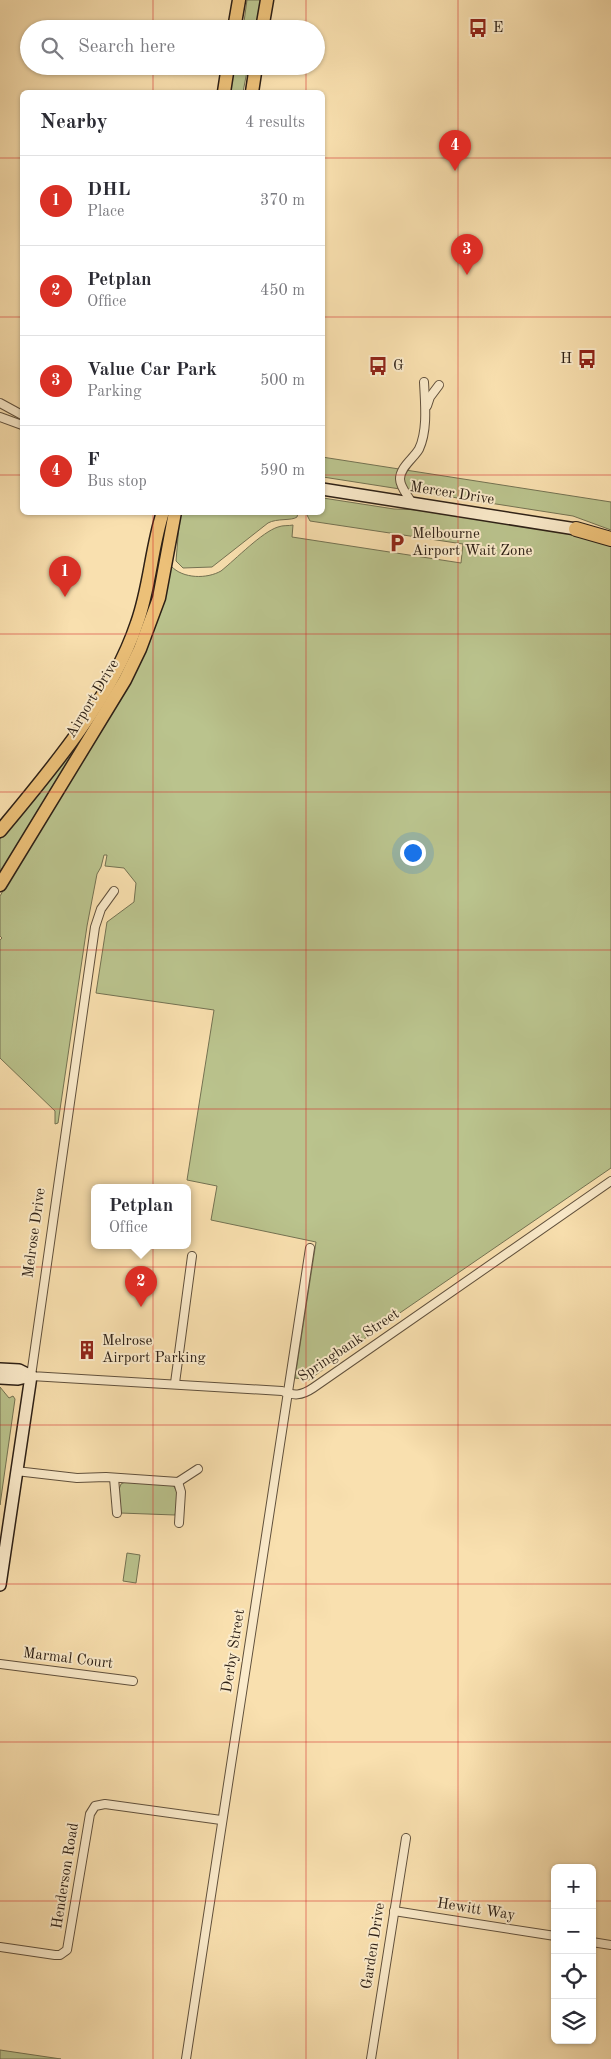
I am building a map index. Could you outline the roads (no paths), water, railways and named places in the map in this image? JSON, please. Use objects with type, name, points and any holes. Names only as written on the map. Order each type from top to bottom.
[{"type":"highway","points":[[576,529],[611,539]]},
{"type":"main road","points":[[236,20],[239,0]]},
{"type":"main road","points":[[264,20],[267,0]]},
{"type":"main road","points":[[224,90],[227,75]]},
{"type":"main road","points":[[252,90],[255,75]]},
{"type":"main road","name":"Airport Drive","points":[[0,831],[88,718],[114,676],[137,623],[162,515]]},
{"type":"main road","name":"Airport Drive","points":[[0,885],[125,680],[140,649],[160,594],[174,515]]},
{"type":"street","points":[[412,503],[402,486],[400,477],[419,448],[424,415],[424,382]]},
{"type":"street","points":[[424,415],[430,397],[439,385]]},
{"type":"street","points":[[0,403],[20,414]]},
{"type":"street","points":[[0,417],[20,424]]},
{"type":"street","name":"Mercer Drive","points":[[325,489],[576,529]]},
{"type":"street","name":"Melrose Drive","points":[[0,1585],[95,927],[101,909],[114,891]]},
{"type":"street","name":"Springbank Street","points":[[31,1376],[175,1383],[282,1391],[299,1395],[313,1388],[611,1181]]},
{"type":"street","name":"Derby Street","points":[[186,2059],[221,1820],[310,1248]]},
{"type":"street","points":[[175,1383],[192,1256]]},
{"type":"street","points":[[0,1369],[19,1370],[31,1376]]},
{"type":"street","points":[[0,1378],[18,1379],[31,1376]]},
{"type":"street","points":[[16,1470],[77,1478],[178,1482],[198,1469]]},
{"type":"street","points":[[114,1478],[117,1513]]},
{"type":"street","points":[[178,1482],[181,1492],[179,1523]]},
{"type":"street","name":"Marmal Court","points":[[0,1664],[133,1681]]},
{"type":"street","name":"Henderson Road","points":[[0,1947],[55,1955],[60,1955],[68,1950],[90,1814],[94,1806],[105,1804],[221,1820]]},
{"type":"street","name":"Garden Drive","points":[[370,2059],[406,1838]]},
{"type":"street","name":"Hewitt Way","points":[[394,1912],[551,1935]]},
{"type":"street","points":[[596,1943],[611,1945]]},
{"type":"place","name":"E","points":[[478,28]]},
{"type":"place","name":"F","points":[[455,171]]},
{"type":"place","name":"Value Car Park","points":[[467,275]]},
{"type":"place","name":"H","points":[[587,359]]},
{"type":"place","name":"G","points":[[378,366]]},
{"type":"place","name":"Melbourne Airport Wait Zone","points":[[397,543]]},
{"type":"place","name":"DHL","points":[[65,597]]},
{"type":"place","name":"Petplan","points":[[141,1307]]},
{"type":"place","name":"Melrose Airport Parking","points":[[87,1350]]}]
